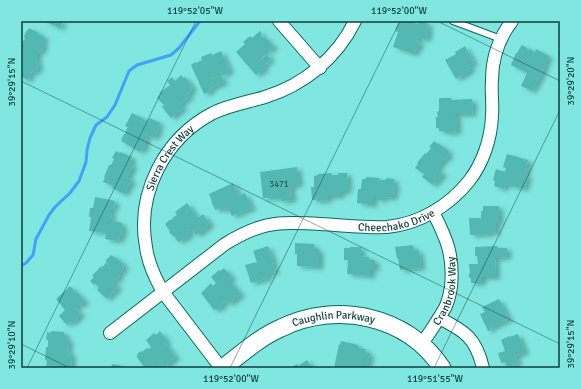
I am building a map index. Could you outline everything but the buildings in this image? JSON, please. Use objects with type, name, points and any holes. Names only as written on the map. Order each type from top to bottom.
[{"type":"street","points":[[279,21],[320,68]]},
{"type":"street","name":"Sierra Crest Way","points":[[222,368],[170,303],[150,266],[144,229],[148,194],[154,177],[163,159],[174,144],[199,121],[229,106],[266,97],[286,90],[303,80],[320,68],[333,54],[355,21]]},
{"type":"street","name":"Cheechako Drive","points":[[110,333],[225,244],[240,235],[257,228],[291,222],[388,227],[419,219],[446,204],[470,180],[479,166],[486,150],[490,135],[492,117],[493,62],[501,39],[512,21]]},
{"type":"street","name":"Cranbrook Way","points":[[421,344],[446,307],[452,276],[448,245],[443,231],[433,212]]},
{"type":"street","name":"Caughlin Parkway","points":[[222,368],[280,328],[296,321],[328,314],[347,314],[365,317],[380,321],[395,328],[421,344],[442,368]]},
{"type":"street","points":[[439,318],[469,337],[476,347],[484,368]]},
{"type":"lane","points":[[454,21],[501,39]]},
{"type":"waterway","points":[[21,266],[33,255],[36,239],[49,215],[79,181],[86,162],[90,138],[96,125],[107,117],[115,105],[129,71],[137,65],[171,55],[179,48],[200,21]]}]
